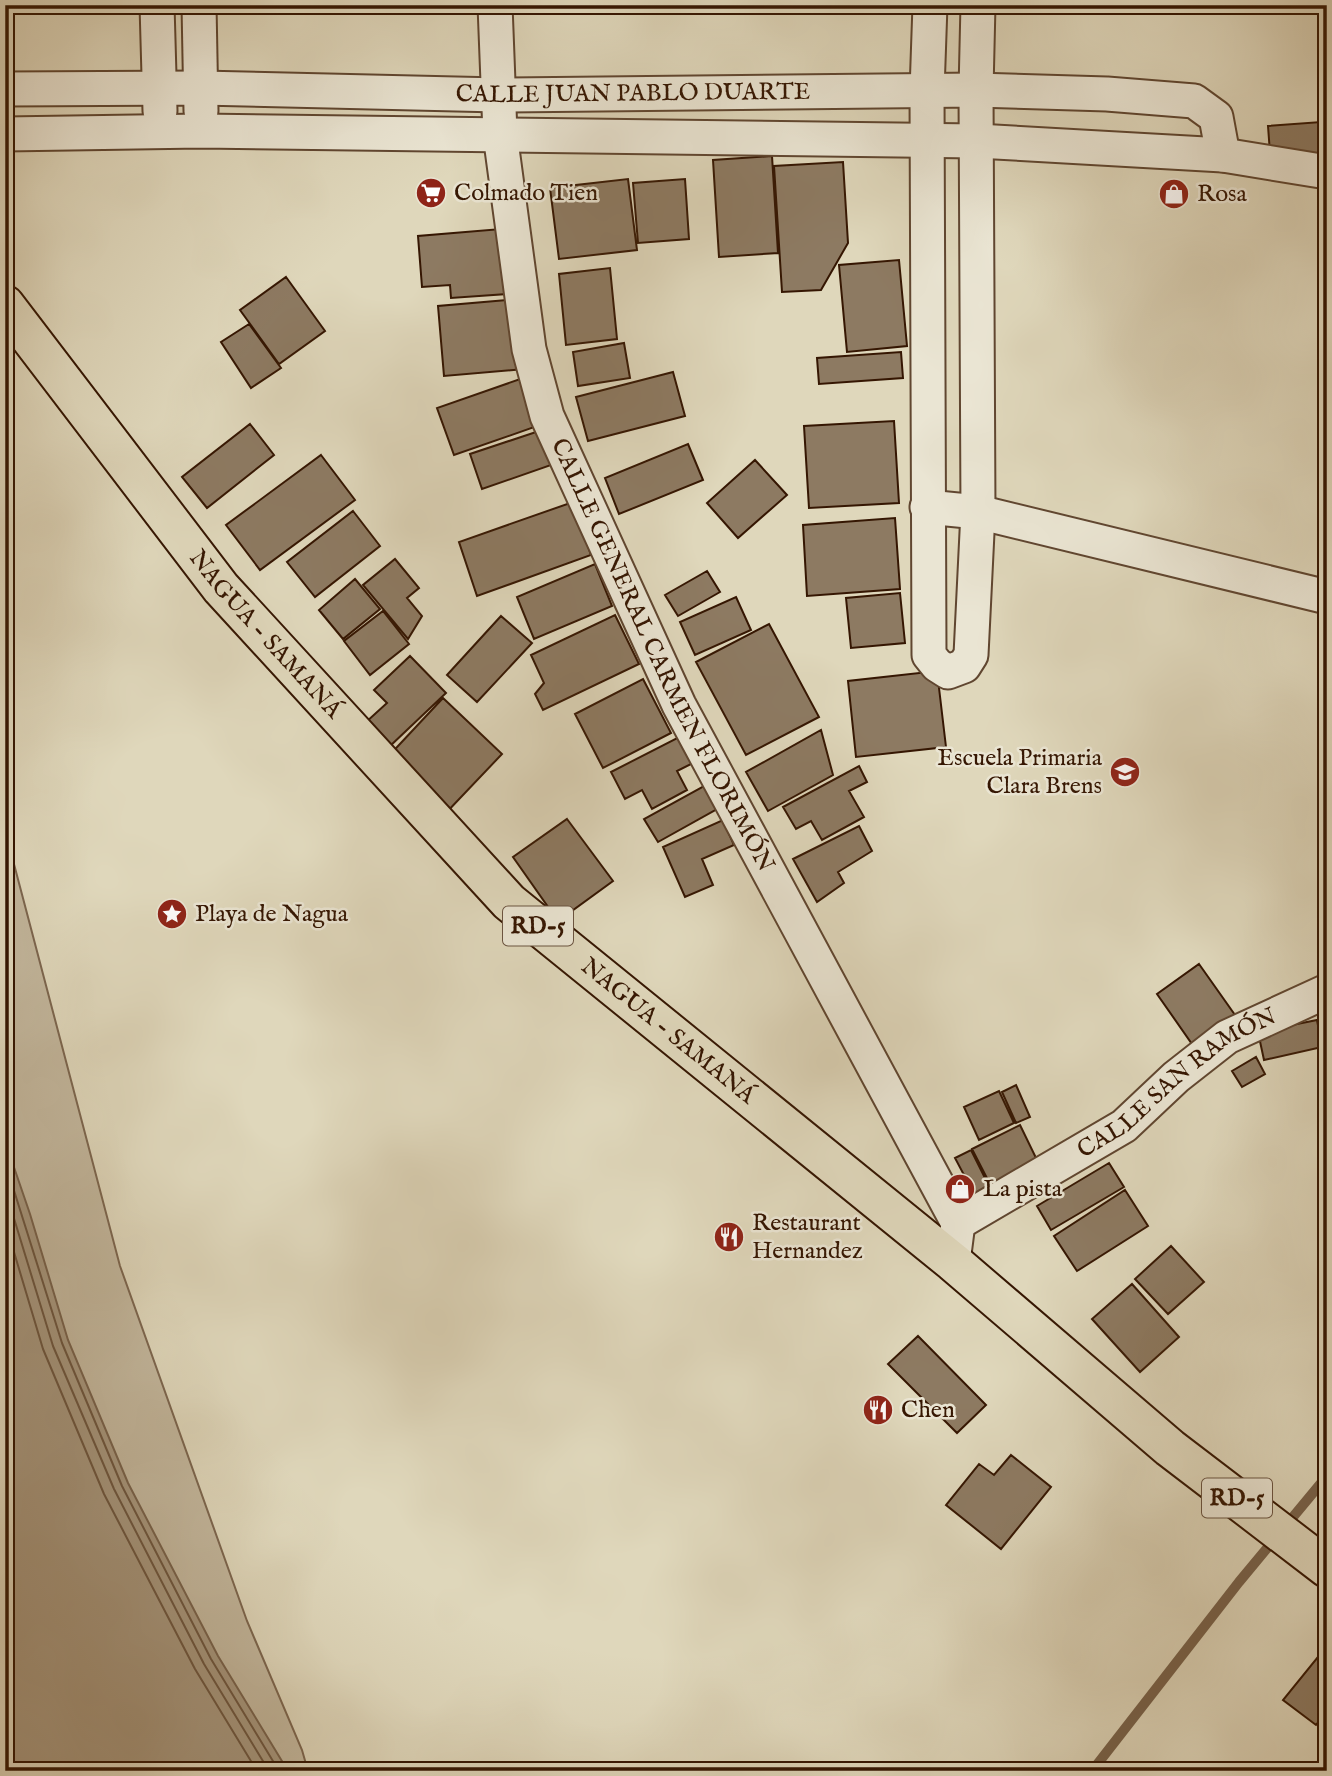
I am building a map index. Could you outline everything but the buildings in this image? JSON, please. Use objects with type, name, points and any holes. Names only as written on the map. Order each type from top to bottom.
[{"type":"main road","name":"NAGUA - SAMANÁ","points":[[5,305],[221,588],[509,902],[953,1262],[1170,1448],[1315,1558]]},
{"type":"street","points":[[157,5],[158,89],[162,132]]},
{"type":"street","points":[[199,5],[201,131]]},
{"type":"street","name":"CALLE GENERAL CARMEN FLORIMÓN","points":[[495,5],[500,134],[528,349],[547,416],[679,705],[958,1223]]},
{"type":"street","points":[[930,5],[927,507],[929,655],[937,665],[948,672],[964,666],[971,655],[978,512],[978,5]]},
{"type":"street","name":"CALLE JUAN PABLO DUARTE","points":[[5,89],[201,88],[499,96],[976,90],[1107,94],[1194,101],[1216,117],[1223,155]]},
{"type":"street","name":"CALLE JUAN PABLO DUARTE","points":[[5,134],[201,131],[977,141],[1223,155],[1327,172]]},
{"type":"street","points":[[927,507],[978,512],[1327,597]]},
{"type":"street","name":"CALLE SAN RAMÓN","points":[[958,1223],[1124,1126],[1176,1077],[1227,1037],[1327,991]]},
{"type":"street","points":[[953,1262],[958,1223]]},
{"type":"shaded area","points":[[5,830],[120,1266],[247,1621],[302,1750],[308,1771],[5,1771]]},
{"type":"water","points":[[5,1141],[68,1340],[128,1483],[218,1656],[288,1771],[5,1771]]},
{"type":"waterway","points":[[1092,1771],[1239,1582],[1327,1476]]},
{"type":"place","name":"Colmado Tien","points":[[431,193]]},
{"type":"place","name":"Rosa","points":[[1174,194]]},
{"type":"place","name":"Escuela Primaria Clara Brens","points":[[1125,772]]},
{"type":"place","name":"Playa de Nagua","points":[[172,914]]},
{"type":"place","name":"La pista","points":[[960,1189]]},
{"type":"place","name":"Restaurant Hernandez","points":[[729,1237]]},
{"type":"place","name":"Chen","points":[[878,1410]]}]
